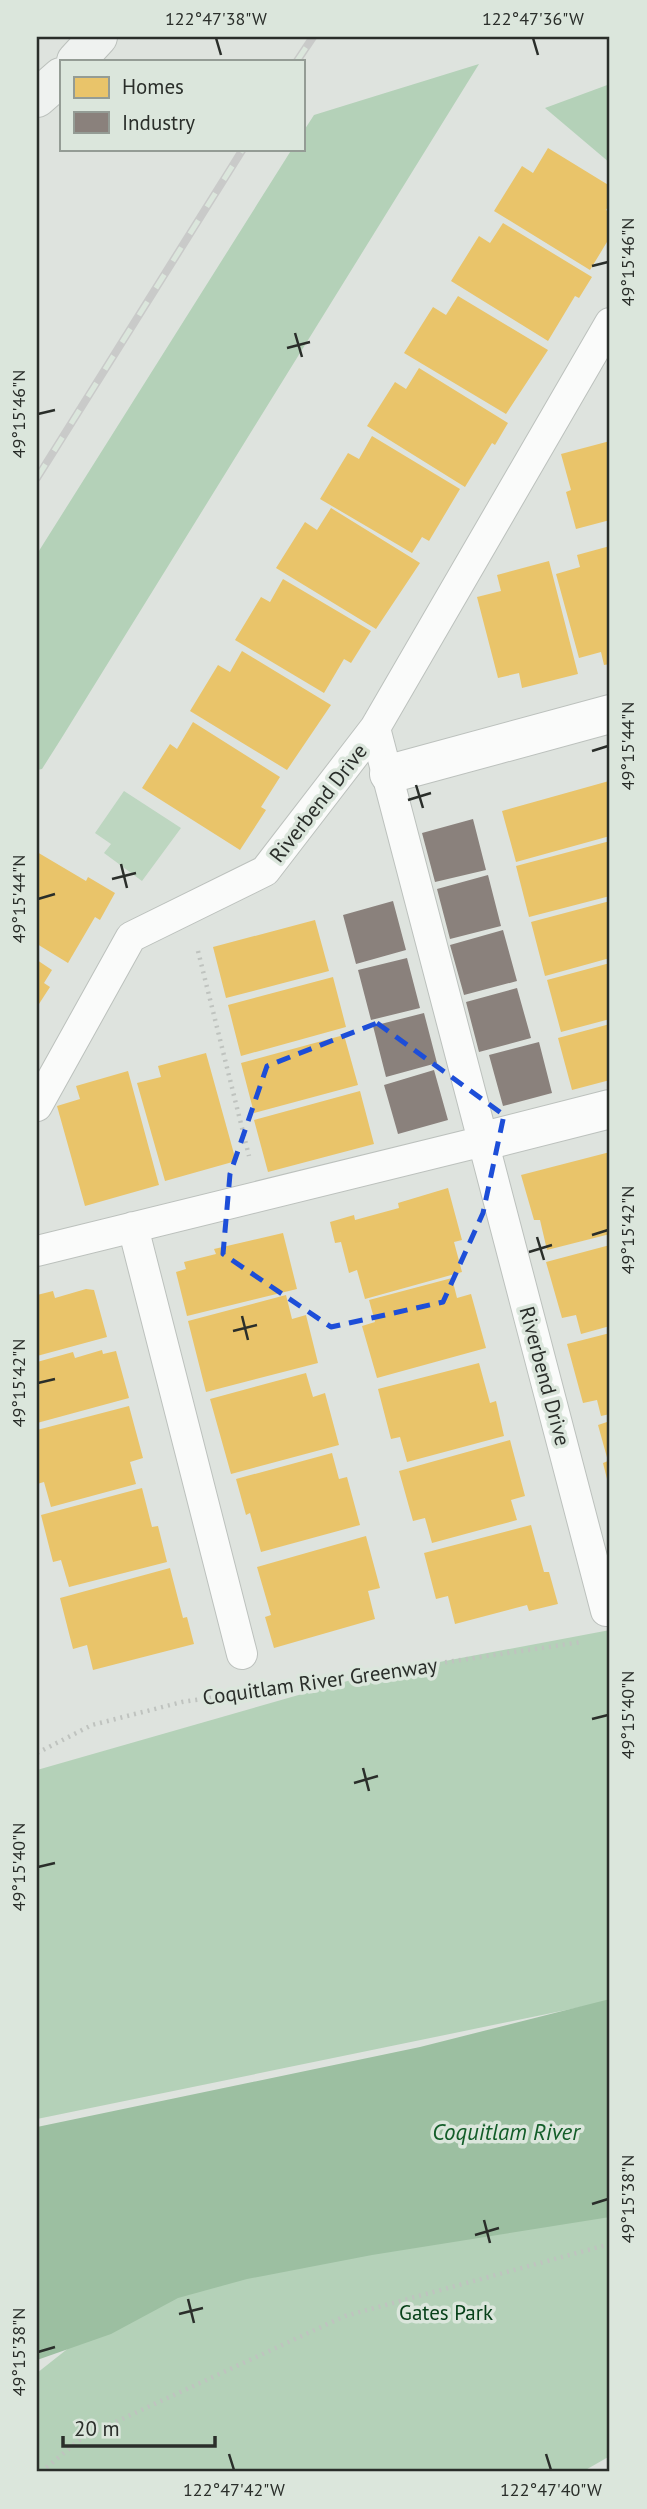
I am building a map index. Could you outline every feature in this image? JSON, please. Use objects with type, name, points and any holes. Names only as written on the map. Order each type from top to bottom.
[{"type":"main road","points":[[77,60],[98,37]]},
{"type":"main road","points":[[37,98],[60,78]]},
{"type":"street","name":"Riverbend Drive","points":[[389,774],[610,714]]},
{"type":"street","points":[[484,1141],[610,1109]]},
{"type":"lane","name":"Riverbend Drive","points":[[37,1106],[131,937],[265,871],[375,728],[610,323]]},
{"type":"lane","name":"Riverbend Drive","points":[[375,728],[606,1611]]},
{"type":"lane","points":[[37,1251],[484,1141]]},
{"type":"lane","points":[[133,1227],[242,1654]]},
{"type":"path","points":[[195,939],[251,1164]]},
{"type":"path","name":"Coquitlam River Greenway","points":[[258,1690],[583,1642]]},
{"type":"path","name":"Coquitlam River Greenway","points":[[37,1753],[92,1725],[181,1702],[233,1694]]},
{"type":"path","points":[[41,2472],[83,2437],[345,2316],[610,2244]]},
{"type":"highlighted area","points":[[377,1023],[504,1115],[483,1213],[443,1302],[331,1327],[223,1254],[230,1174],[267,1066]]},
{"type":"shaded area","points":[[124,791],[181,828],[142,881],[104,853],[111,844],[95,833]]},
{"type":"green space","points":[[479,64],[61,739],[42,769],[37,770],[37,554],[291,150],[304,150],[304,130],[314,115]]},
{"type":"green space","points":[[610,84],[610,163],[545,108]]},
{"type":"green space","points":[[610,1630],[610,2001],[37,2119],[37,1770],[365,1676]]},
{"type":"green space","name":"Gates Park","points":[[610,2207],[610,2456],[582,2472],[37,2472],[37,2373],[85,2335],[211,2282]]},
{"type":"water","name":"Coquitlam River","points":[[610,1999],[610,2217],[372,2255],[247,2279],[178,2298],[111,2334],[37,2360],[37,2127],[420,2047]]},
{"type":"building: Homes","points":[[548,148],[610,186],[610,203],[606,210],[610,212],[610,237],[590,270],[494,211],[522,166],[533,173]]},
{"type":"building: Homes","points":[[503,223],[592,277],[579,298],[575,296],[548,341],[451,281],[479,236],[490,243]]},
{"type":"building: Homes","points":[[458,296],[548,350],[506,414],[404,353],[433,307],[446,315]]},
{"type":"building: Homes","points":[[419,368],[508,423],[495,445],[492,443],[465,487],[367,426],[395,382],[406,389]]},
{"type":"building: Homes","points":[[372,436],[460,489],[429,541],[422,537],[412,553],[320,499],[348,453],[359,459]]},
{"type":"building: Homes","points":[[610,441],[610,520],[576,529],[566,492],[571,490],[561,454]]},
{"type":"building: Homes","points":[[331,508],[420,563],[376,629],[276,568],[305,522],[317,530]]},
{"type":"building: Homes","points":[[610,546],[610,664],[604,665],[601,652],[579,658],[556,574],[580,567],[577,555]]},
{"type":"building: Homes","points":[[549,561],[578,674],[522,688],[519,673],[498,678],[477,597],[501,591],[497,575]]},
{"type":"building: Homes","points":[[283,579],[371,631],[351,663],[344,659],[324,693],[235,640],[261,597],[270,602]]},
{"type":"building: Homes","points":[[242,651],[331,705],[287,770],[190,711],[218,665],[230,672]]},
{"type":"building: Homes","points":[[193,722],[280,777],[261,807],[266,810],[240,850],[142,788],[170,744],[177,749]]},
{"type":"building: Homes","points":[[609,781],[610,836],[516,862],[502,811]]},
{"type":"building: Homes","points":[[610,841],[610,896],[529,917],[516,866]]},
{"type":"building: Homes","points":[[37,852],[86,881],[88,877],[115,893],[100,920],[95,917],[68,963],[37,944]]},
{"type":"building: Homes","points":[[610,901],[610,958],[545,976],[531,922]]},
{"type":"building: Homes","points":[[315,920],[329,971],[226,998],[213,947]]},
{"type":"building: Homes","points":[[37,960],[52,970],[44,983],[50,987],[37,1007]]},
{"type":"building: Homes","points":[[610,963],[610,1019],[561,1032],[547,980]]},
{"type":"building: Homes","points":[[333,977],[346,1027],[241,1056],[228,1005]]},
{"type":"building: Homes","points":[[610,1024],[610,1080],[572,1090],[558,1038]]},
{"type":"building: Homes","points":[[344,1035],[358,1085],[254,1113],[241,1063]]},
{"type":"building: Homes","points":[[206,1053],[236,1161],[165,1181],[137,1083],[161,1077],[158,1066]]},
{"type":"building: Homes","points":[[128,1071],[159,1185],[85,1206],[57,1106],[80,1099],[76,1086]]},
{"type":"building: Homes","points":[[360,1091],[374,1144],[268,1172],[254,1120]]},
{"type":"building: Homes","points":[[610,1152],[610,1234],[547,1250],[540,1220],[534,1220],[521,1175]]},
{"type":"building: Homes","points":[[448,1188],[462,1240],[454,1242],[462,1272],[365,1299],[357,1270],[349,1273],[341,1242],[335,1243],[330,1222],[354,1215],[355,1220],[399,1208],[398,1203]]},
{"type":"building: Homes","points":[[283,1233],[297,1289],[187,1316],[176,1272],[186,1269],[184,1262],[216,1254],[214,1249]]},
{"type":"building: Homes","points":[[610,1245],[610,1326],[581,1334],[576,1315],[562,1318],[546,1262]]},
{"type":"building: Homes","points":[[452,1278],[457,1298],[471,1294],[486,1348],[377,1378],[362,1326],[375,1322],[369,1300]]},
{"type":"building: Homes","points":[[86,1289],[94,1290],[107,1337],[37,1356],[37,1295],[53,1291],[55,1298]]},
{"type":"building: Homes","points":[[286,1295],[292,1319],[306,1315],[318,1363],[206,1392],[188,1321]]},
{"type":"building: Homes","points":[[610,1333],[610,1414],[601,1416],[597,1400],[583,1403],[567,1344]]},
{"type":"building: Homes","points":[[102,1350],[103,1354],[116,1351],[129,1398],[37,1423],[37,1362],[73,1352],[75,1358]]},
{"type":"building: Homes","points":[[479,1363],[490,1403],[496,1401],[504,1436],[407,1462],[400,1437],[391,1439],[378,1389]]},
{"type":"building: Homes","points":[[306,1373],[313,1397],[325,1393],[339,1445],[231,1474],[210,1399]]},
{"type":"building: Homes","points":[[129,1406],[143,1458],[130,1462],[136,1484],[51,1507],[44,1482],[37,1484],[37,1430]]},
{"type":"building: Homes","points":[[610,1421],[609,1487],[603,1463],[608,1461],[598,1425]]},
{"type":"building: Homes","points":[[510,1440],[525,1496],[511,1500],[517,1520],[432,1543],[425,1518],[413,1521],[399,1471]]},
{"type":"building: Homes","points":[[332,1453],[339,1479],[347,1477],[360,1525],[261,1552],[250,1513],[246,1515],[236,1479]]},
{"type":"building: Homes","points":[[142,1488],[152,1527],[158,1526],[167,1562],[69,1587],[61,1560],[53,1562],[41,1515]]},
{"type":"building: Homes","points":[[531,1525],[544,1572],[549,1572],[558,1604],[529,1611],[527,1605],[455,1624],[448,1596],[436,1599],[424,1553]]},
{"type":"building: Homes","points":[[366,1536],[380,1588],[368,1591],[375,1619],[274,1648],[265,1617],[271,1615],[257,1567]]},
{"type":"building: Homes","points":[[170,1568],[183,1618],[187,1617],[194,1644],[93,1670],[87,1645],[73,1649],[60,1598]]},
{"type":"building: Industry","points":[[473,819],[486,870],[435,882],[422,833]]},
{"type":"building: Industry","points":[[488,875],[501,926],[450,939],[437,889]]},
{"type":"building: Industry","points":[[393,901],[406,950],[356,964],[343,915]]},
{"type":"building: Industry","points":[[503,930],[517,981],[464,995],[450,945]]},
{"type":"building: Industry","points":[[407,958],[420,1008],[371,1020],[358,970]]},
{"type":"building: Industry","points":[[517,988],[531,1038],[479,1052],[466,1002]]},
{"type":"building: Industry","points":[[424,1013],[437,1063],[386,1077],[373,1026]]},
{"type":"building: Industry","points":[[539,1042],[552,1093],[503,1106],[489,1055]]},
{"type":"building: Industry","points":[[434,1070],[448,1120],[398,1134],[384,1085]]},
{"type":"railway","points":[[298,60],[313,37]]},
{"type":"railway","points":[[37,478],[242,150]]}]
